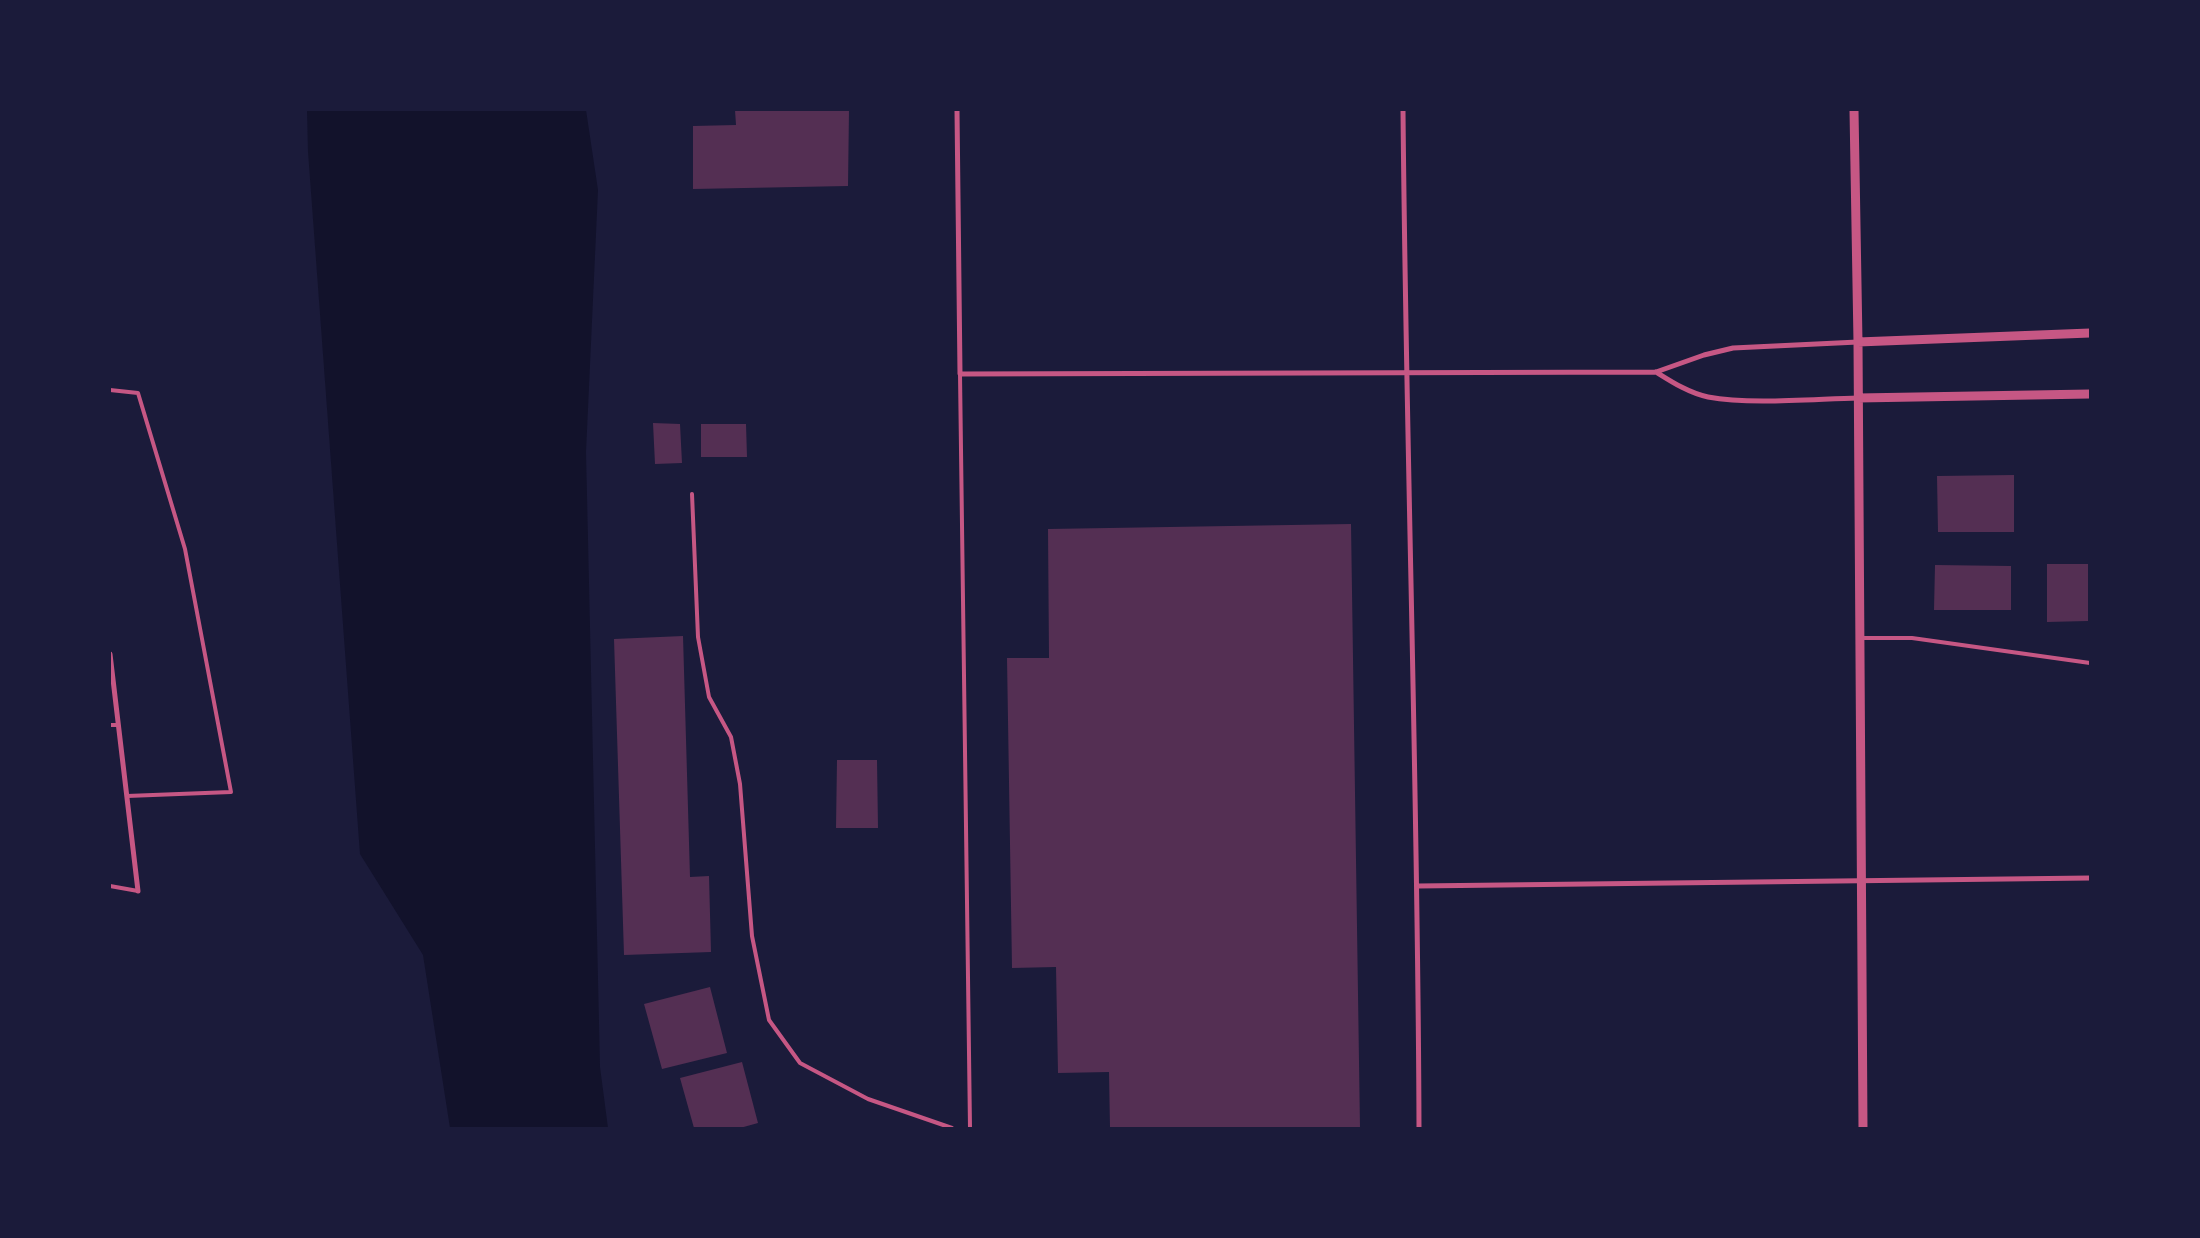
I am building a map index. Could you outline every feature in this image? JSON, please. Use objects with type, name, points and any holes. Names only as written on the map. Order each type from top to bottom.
[{"type":"street","points":[[957,110],[960,374],[1656,372],[1704,355],[1733,348],[2090,333]]},
{"type":"street","points":[[1403,110],[1406,374],[1418,886],[1419,1128]]},
{"type":"street","points":[[1854,110],[1858,342],[1863,1128]]},
{"type":"street","points":[[1656,372],[1678,386],[1708,397],[1747,400],[2090,394]]},
{"type":"street","points":[[110,654],[138,891]]},
{"type":"street","points":[[1418,886],[2090,878]]},
{"type":"lane","points":[[960,374],[970,1128]]},
{"type":"lane","points":[[110,390],[138,393],[180,530],[231,792],[127,796]]},
{"type":"lane","points":[[692,494],[698,637],[709,697],[730,737],[740,784],[752,936],[769,1020],[800,1063],[868,1098],[952,1128]]},
{"type":"lane","points":[[1859,638],[1912,638],[2090,663]]},
{"type":"lane","points":[[110,726],[118,725]]},
{"type":"lane","points":[[110,886],[138,891]]},
{"type":"shaded area","points":[[307,110],[586,110],[598,190],[586,452],[600,1067],[608,1128],[450,1128],[423,955],[360,854],[308,152]]},
{"type":"building","points":[[735,110],[849,110],[848,186],[693,189],[693,126],[736,125]]},
{"type":"building","points":[[653,423],[680,424],[682,463],[655,464]]},
{"type":"building","points":[[701,424],[746,424],[747,457],[701,457]]},
{"type":"building","points":[[2014,475],[2014,532],[1938,532],[1937,476]]},
{"type":"building","points":[[1351,524],[1360,1128],[1110,1128],[1109,1072],[1058,1073],[1056,967],[1012,968],[1007,658],[1049,658],[1048,529]]},
{"type":"building","points":[[2047,564],[2088,564],[2088,621],[2047,622]]},
{"type":"building","points":[[1935,565],[2011,566],[2011,610],[1934,610]]},
{"type":"building","points":[[683,636],[690,877],[709,876],[711,952],[624,955],[614,639]]},
{"type":"building","points":[[837,760],[877,760],[878,828],[836,828]]},
{"type":"building","points":[[710,987],[727,1053],[662,1069],[644,1004]]},
{"type":"building","points":[[742,1062],[758,1123],[740,1128],[694,1128],[680,1078]]}]
